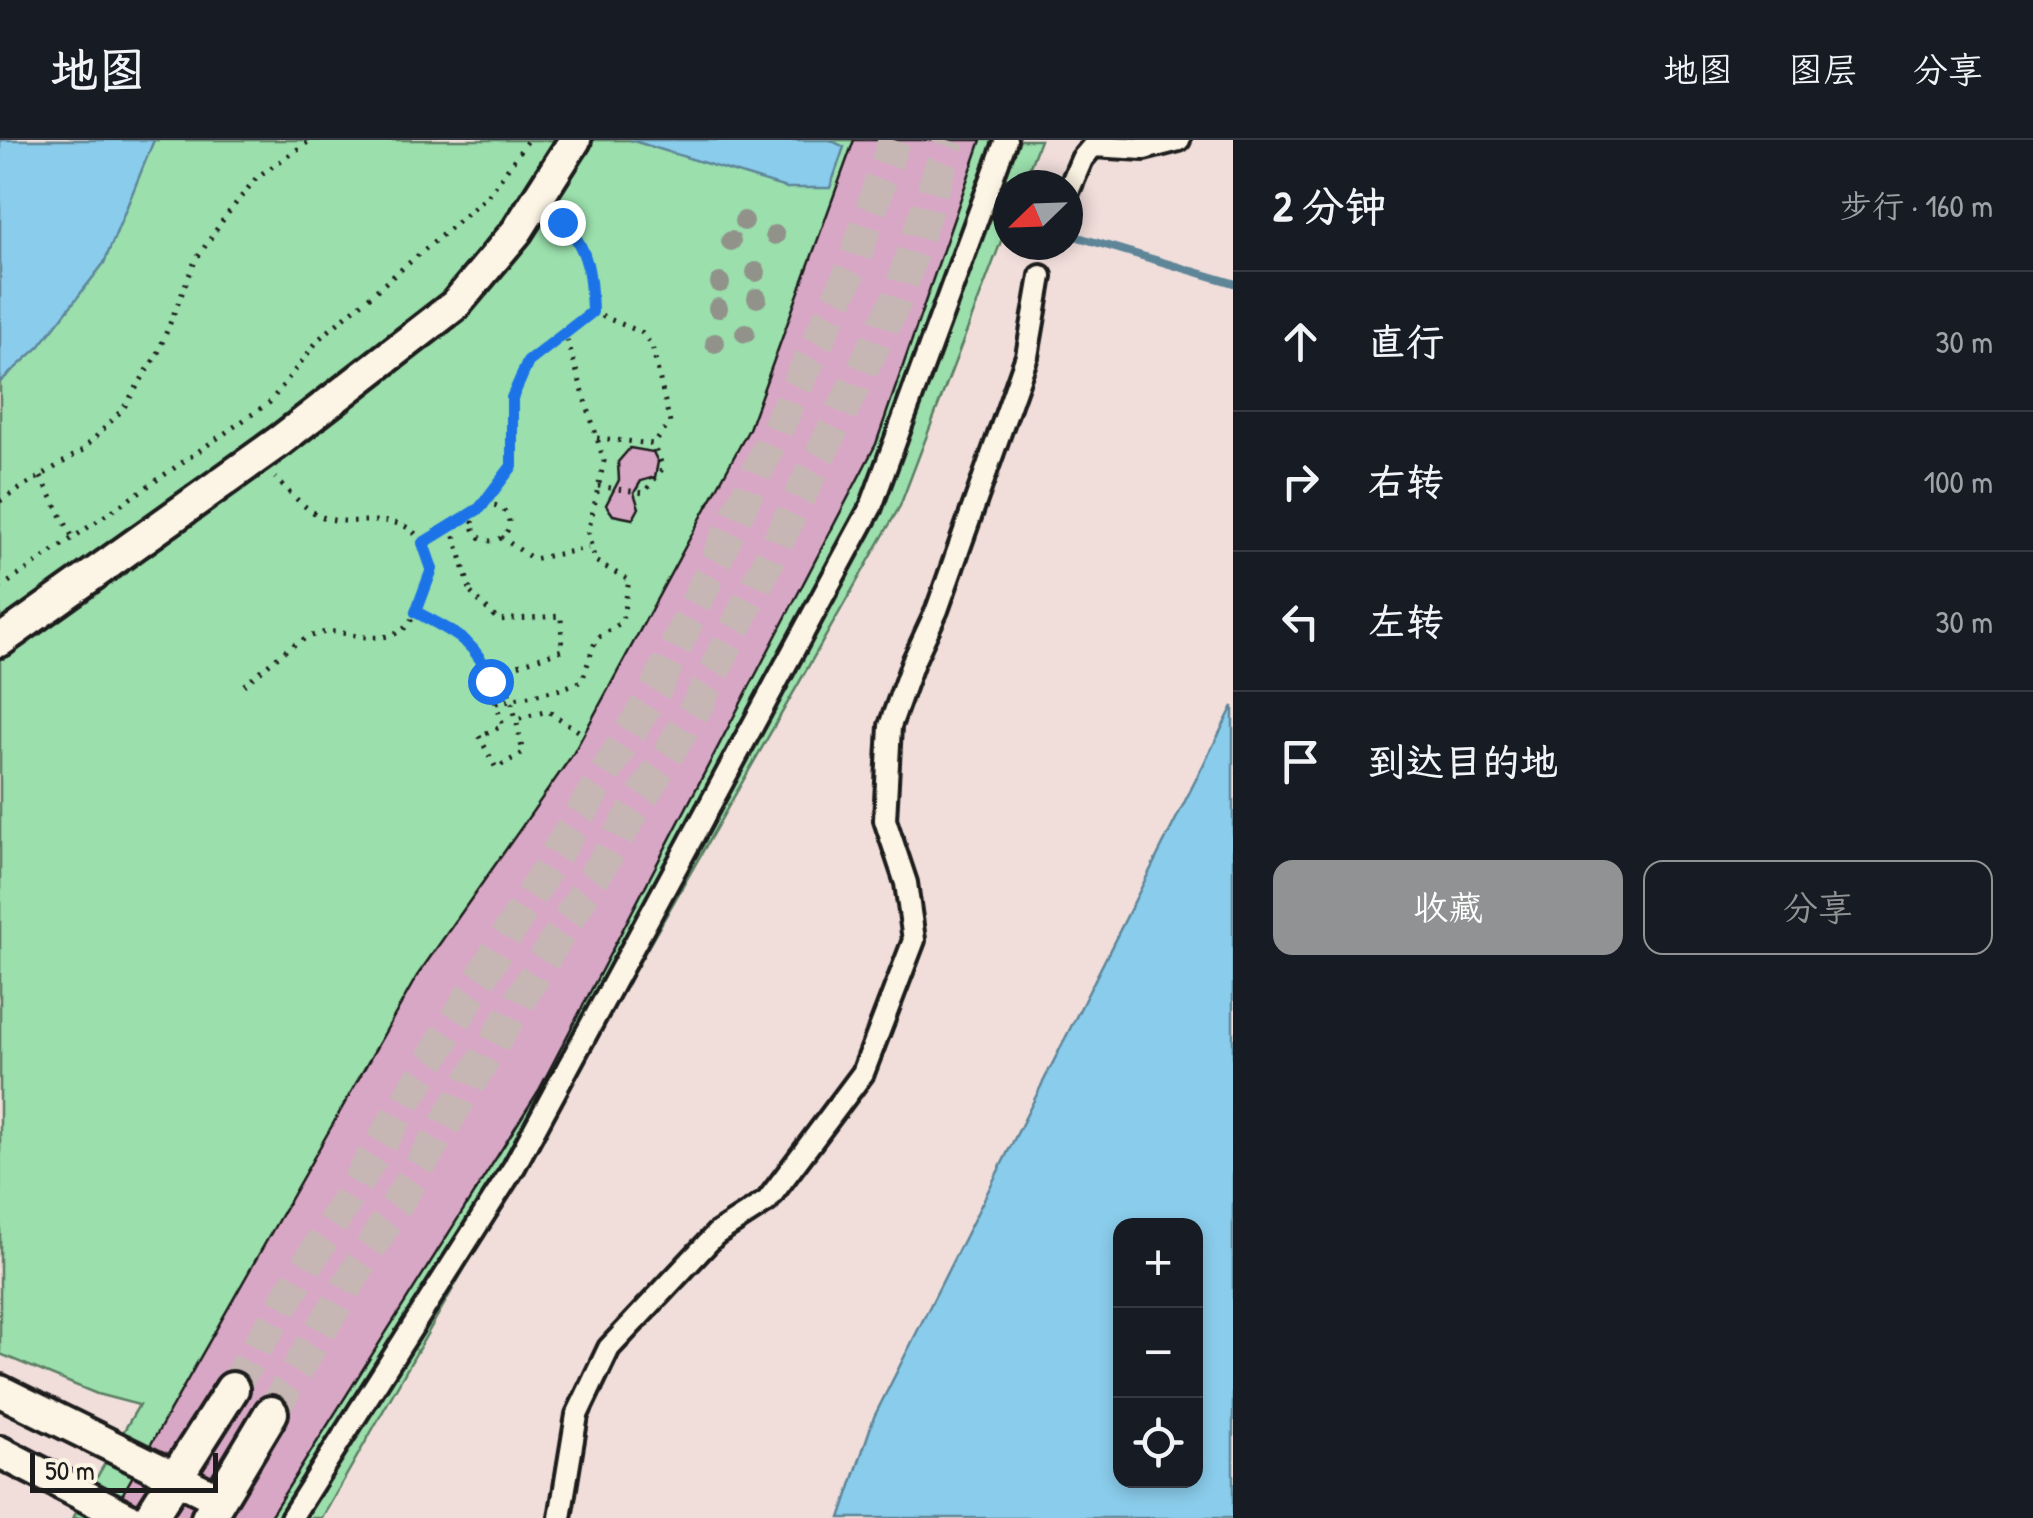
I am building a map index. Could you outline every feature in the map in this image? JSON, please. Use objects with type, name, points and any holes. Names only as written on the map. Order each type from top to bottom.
[{"type":"main road","points":[[150,1518],[232,1389]]},
{"type":"main road","points":[[214,1509],[271,1414]]},
{"type":"street","points":[[0,641],[281,440],[454,305],[517,231],[575,140]]},
{"type":"street","points":[[291,1518],[514,1167],[871,508],[1006,140]]},
{"type":"street","points":[[1077,170],[1093,146],[1144,149],[1178,140]]},
{"type":"street","points":[[560,1518],[578,1415],[610,1348],[716,1234],[767,1201],[863,1073],[914,940],[906,883],[885,820],[890,726],[936,610],[1026,356],[1041,276]]},
{"type":"street","points":[[0,1391],[175,1478],[214,1509]]},
{"type":"street","points":[[0,1452],[128,1518]]},
{"type":"path","points":[[0,501],[84,450],[123,409],[158,354],[196,262],[225,217],[257,177],[311,140]]},
{"type":"path","points":[[0,588],[270,402],[319,339],[488,196],[528,140]]},
{"type":"path","points":[[562,222],[574,233],[591,272],[592,312]]},
{"type":"path","points":[[423,543],[480,508],[492,504],[503,510],[508,526],[502,537],[491,541],[476,533],[474,516],[480,508],[512,466],[512,398],[528,362],[592,312]]},
{"type":"path","points":[[592,312],[641,332],[652,346],[670,423],[654,444]]},
{"type":"path","points":[[496,703],[561,690],[582,681],[596,639],[622,622],[629,580],[595,561],[588,533],[604,462],[565,333]]},
{"type":"path","points":[[597,438],[654,444]]},
{"type":"path","points":[[598,486],[644,492],[663,468],[654,444]]},
{"type":"path","points":[[41,476],[74,538]]},
{"type":"path","points":[[244,685],[298,642],[328,632],[394,636],[412,624],[432,569],[423,543],[407,528],[381,518],[326,519],[275,478]]},
{"type":"path","points":[[416,612],[458,634],[483,659],[503,726],[479,736],[496,768],[523,753],[502,670],[562,650],[561,616],[498,620],[471,593],[452,526]]},
{"type":"path","points":[[502,537],[532,559],[588,548]]},
{"type":"path","points":[[516,719],[548,711],[583,734]]},
{"type":"green space","points":[[0,140],[1040,140],[1029,170],[993,170],[994,260],[900,506],[322,1518],[73,1518],[139,1405],[97,1394],[0,1354]]},
{"type":"water","points":[[0,140],[154,140],[104,263],[39,347],[0,382]]},
{"type":"water","points":[[630,140],[830,140],[844,147],[830,188],[786,188]]},
{"type":"water","points":[[1233,706],[1233,1518],[840,1518],[874,1417]]},
{"type":"building","points":[[854,140],[981,140],[876,444],[539,1090],[269,1518],[109,1518],[417,976],[573,754],[749,429]]},
{"type":"building","points":[[630,448],[653,452],[658,462],[655,477],[641,481],[634,493],[639,508],[633,519],[613,515],[606,505],[619,480],[618,462]]},
{"type":"waterway","points":[[1083,238],[1233,283]]},
{"type":"tunnel","points":[[232,1389],[656,689],[852,268],[894,140]]},
{"type":"tunnel","points":[[271,1413],[697,706],[898,297],[949,140]]},
{"type":"route","points":[[490,681],[483,659],[458,634],[416,612],[432,569],[423,543],[480,508],[512,466],[512,398],[528,362],[592,312],[591,272],[574,233],[562,222]]}]
